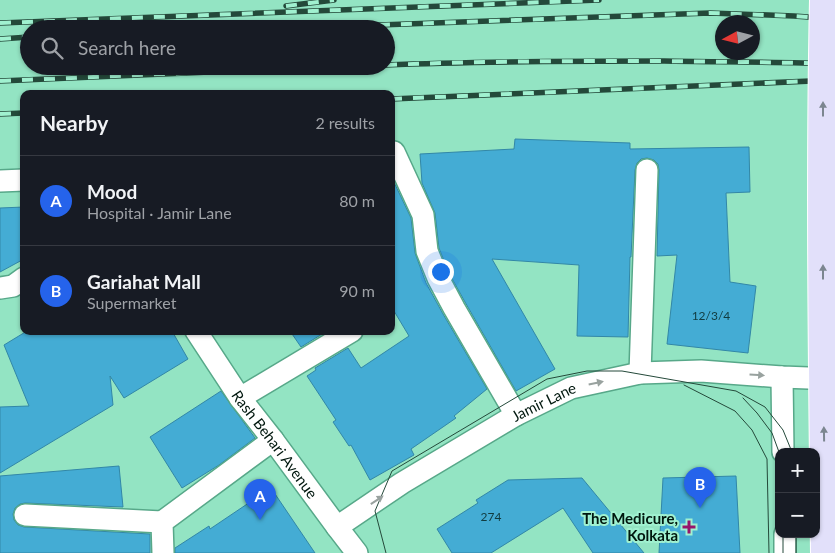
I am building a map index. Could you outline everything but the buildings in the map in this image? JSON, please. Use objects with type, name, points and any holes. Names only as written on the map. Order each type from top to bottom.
[{"type":"main road","points":[[824,0],[823,398],[825,553]]},
{"type":"street","points":[[395,154],[423,216],[428,252],[438,278],[516,415]]},
{"type":"street","points":[[640,373],[647,170]]},
{"type":"street","points":[[0,181],[20,180]]},
{"type":"street","points":[[0,288],[13,286],[20,281]]},
{"type":"street","name":"Rash Behari Avenue","points":[[200,335],[240,398],[357,553]]},
{"type":"street","points":[[240,398],[345,335]]},
{"type":"street","name":"Jamir Lane","points":[[336,527],[402,483],[516,415],[571,388],[640,373],[701,371],[835,379]]},
{"type":"street","points":[[782,377],[784,448]]},
{"type":"street","points":[[25,514],[162,522],[273,440]]},
{"type":"street","points":[[162,522],[163,553]]},
{"type":"street","points":[[785,538],[785,553]]},
{"type":"tram line","points":[[386,553],[375,511],[392,471],[547,379],[587,371],[622,371],[736,391],[765,407],[783,430],[790,448]]},
{"type":"tram line","points":[[684,385],[735,411],[752,430],[767,459],[769,553]]},
{"type":"tram line","points":[[743,398],[772,433],[778,448]]},
{"type":"tram line","points":[[783,538],[783,553]]},
{"type":"tram line","points":[[796,538],[796,553]]},
{"type":"railway","points":[[286,6],[334,0]]},
{"type":"railway","points":[[78,20],[599,0]]},
{"type":"railway","points":[[395,24],[710,13],[835,19]]},
{"type":"railway","points":[[0,23],[20,22]]},
{"type":"railway","points":[[0,39],[20,38]]},
{"type":"railway","points":[[395,65],[594,61],[835,64]]},
{"type":"railway","points":[[0,81],[139,75]]},
{"type":"railway","points":[[395,99],[835,80]]},
{"type":"railway","points":[[0,114],[20,113]]},
{"type":"place","name":"Gariahat Mall","points":[[700,508]]},
{"type":"place","name":"Mood","points":[[260,520]]},
{"type":"place","name":"The Medicure, Kolkata","points":[[689,527]]}]
